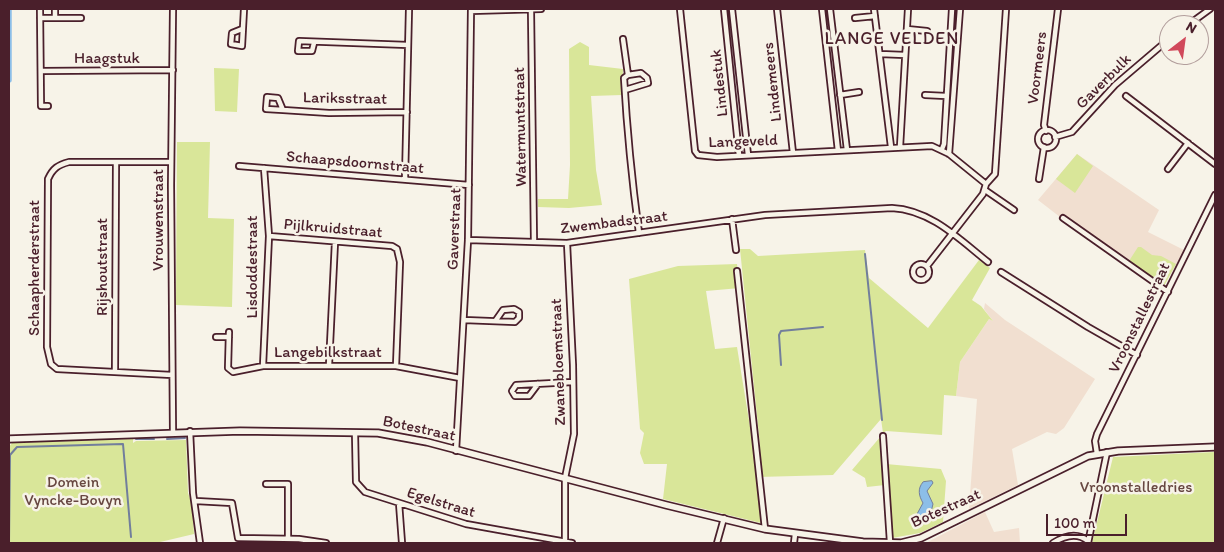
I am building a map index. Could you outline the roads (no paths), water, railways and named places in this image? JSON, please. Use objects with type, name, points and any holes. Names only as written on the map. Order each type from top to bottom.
[{"type":"street","points":[[40,9],[41,106],[48,106]]},
{"type":"street","points":[[55,9],[55,18]]},
{"type":"street","name":"Vrouwenstraat","points":[[173,9],[171,162],[173,432]]},
{"type":"street","points":[[242,29],[244,9]]},
{"type":"street","points":[[405,179],[409,9]]},
{"type":"street","points":[[471,10],[531,11],[541,9]]},
{"type":"street","name":"Langeveld","points":[[680,9],[696,154],[704,157],[891,147]]},
{"type":"street","name":"Lindestuk","points":[[724,9],[739,155]]},
{"type":"street","name":"Lindestuk","points":[[732,9],[748,155]]},
{"type":"street","name":"Lindemeers","points":[[777,9],[793,153]]},
{"type":"street","points":[[822,9],[838,150]]},
{"type":"street","points":[[830,9],[847,150]]},
{"type":"street","points":[[874,9],[891,147],[932,146],[942,149],[1014,210]]},
{"type":"street","points":[[900,147],[908,9]]},
{"type":"street","points":[[942,149],[944,144],[952,9]]},
{"type":"street","points":[[949,154],[960,9]]},
{"type":"street","points":[[926,266],[952,234],[995,174],[1006,9]]},
{"type":"street","name":"Voormeers","points":[[1046,131],[1044,125],[1058,9]]},
{"type":"street","name":"Gaverstraat","points":[[456,450],[468,240],[471,10]]},
{"type":"street","name":"Watermuntstraat","points":[[531,11],[534,242]]},
{"type":"street","points":[[855,18],[875,16]]},
{"type":"street","points":[[40,18],[81,18]]},
{"type":"street","points":[[907,29],[928,31]]},
{"type":"street","points":[[623,38],[628,75]]},
{"type":"street","points":[[314,43],[408,45]]},
{"type":"street","name":"Gaverbulk","points":[[1055,137],[1072,132],[1115,85],[1159,48]]},
{"type":"street","points":[[880,54],[905,55]]},
{"type":"street","points":[[949,59],[957,66]]},
{"type":"street","name":"Haagstuk","points":[[41,71],[173,70]]},
{"type":"street","points":[[624,90],[648,83],[647,78],[641,74],[628,75],[624,78],[624,90],[630,170],[640,233]]},
{"type":"street","points":[[840,95],[859,92]]},
{"type":"street","points":[[925,95],[946,96]]},
{"type":"street","points":[[1126,96],[1215,164]]},
{"type":"street","name":"Lariksstraat","points":[[282,110],[329,113],[407,112]]},
{"type":"street","points":[[1046,131],[1052,132],[1055,137],[1052,146],[1044,148],[1039,144],[1038,138],[1046,131]]},
{"type":"street","points":[[1168,169],[1188,143]]},
{"type":"street","points":[[1039,178],[1044,148]]},
{"type":"street","name":"Schaapherderstraat","points":[[171,162],[69,162],[59,164],[52,170],[48,179],[47,347],[51,364],[57,369],[172,375]]},
{"type":"street","name":"Rijshoutstraat","points":[[115,371],[116,162]]},
{"type":"street","name":"Schaapsdoornstraat","points":[[239,166],[468,185]]},
{"type":"street","name":"Lisdoddestraat","points":[[263,366],[268,236],[264,168]]},
{"type":"street","name":"Vroonstallestraat","points":[[1098,454],[1095,441],[1097,434],[1215,195]]},
{"type":"street","name":"Zwembadstraat","points":[[468,240],[567,243],[765,215],[908,209],[929,218],[988,262]]},
{"type":"street","points":[[1063,218],[1168,292]]},
{"type":"street","points":[[732,219],[736,250]]},
{"type":"street","name":"Pijlkruidstraat","points":[[268,236],[392,246],[397,249],[400,262],[396,366]]},
{"type":"street","points":[[330,365],[335,242]]},
{"type":"street","name":"Zwanebloemstraat","points":[[565,542],[565,478],[574,434],[567,243]]},
{"type":"street","points":[[738,271],[765,529]]},
{"type":"street","points":[[1001,272],[1088,327],[1137,355]]},
{"type":"street","points":[[464,320],[515,322],[519,318],[519,312],[514,309],[503,310],[496,320]]},
{"type":"street","name":"Langebilkstraat","points":[[216,337],[229,334],[230,371],[263,366],[396,366],[460,378]]},
{"type":"street","points":[[538,384],[529,396],[515,396],[512,391],[516,385],[573,382]]},
{"type":"street","points":[[190,431],[193,493],[196,501],[200,543]]},
{"type":"street","name":"Botestraat","points":[[9,439],[190,431],[355,433],[399,436],[765,529],[869,543],[902,543],[921,538],[1085,458],[1098,454]]},
{"type":"street","name":"Egelstraat","points":[[355,433],[356,482],[365,492],[487,529],[572,543]]},
{"type":"street","points":[[883,436],[890,542]]},
{"type":"street","points":[[1098,454],[1215,447]]},
{"type":"street","points":[[1053,543],[1076,536],[1088,542],[1107,452]]},
{"type":"street","points":[[266,484],[295,484]]},
{"type":"street","points":[[288,484],[288,538]]},
{"type":"street","points":[[196,501],[232,503],[238,538],[288,538],[326,543]]},
{"type":"street","points":[[400,503],[402,543]]},
{"type":"street","points":[[717,543],[724,518]]},
{"type":"street","points":[[794,543],[795,534]]},
{"type":"water","points":[[932,481],[933,483],[927,491],[933,504],[931,512],[924,521],[920,520],[917,514],[923,503],[919,490],[923,482]]},
{"type":"waterway","points":[[9,9],[9,80]]},
{"type":"waterway","points":[[865,254],[882,420]]},
{"type":"waterway","points":[[781,365],[779,335],[781,331],[823,327]]},
{"type":"waterway","points":[[167,439],[185,438]]},
{"type":"waterway","points":[[136,439],[154,439]]},
{"type":"waterway","points":[[9,543],[10,455],[17,447],[123,444],[131,537]]},
{"type":"waterway","points":[[890,514],[892,538]]},
{"type":"district","name":"LANGE VELDEN","points":[[892,39]]},
{"type":"park label","name":"Vroonstalledries","points":[[1136,488]]},
{"type":"park label","name":"Domein Vyncke-Bovyn","points":[[73,492]]}]
